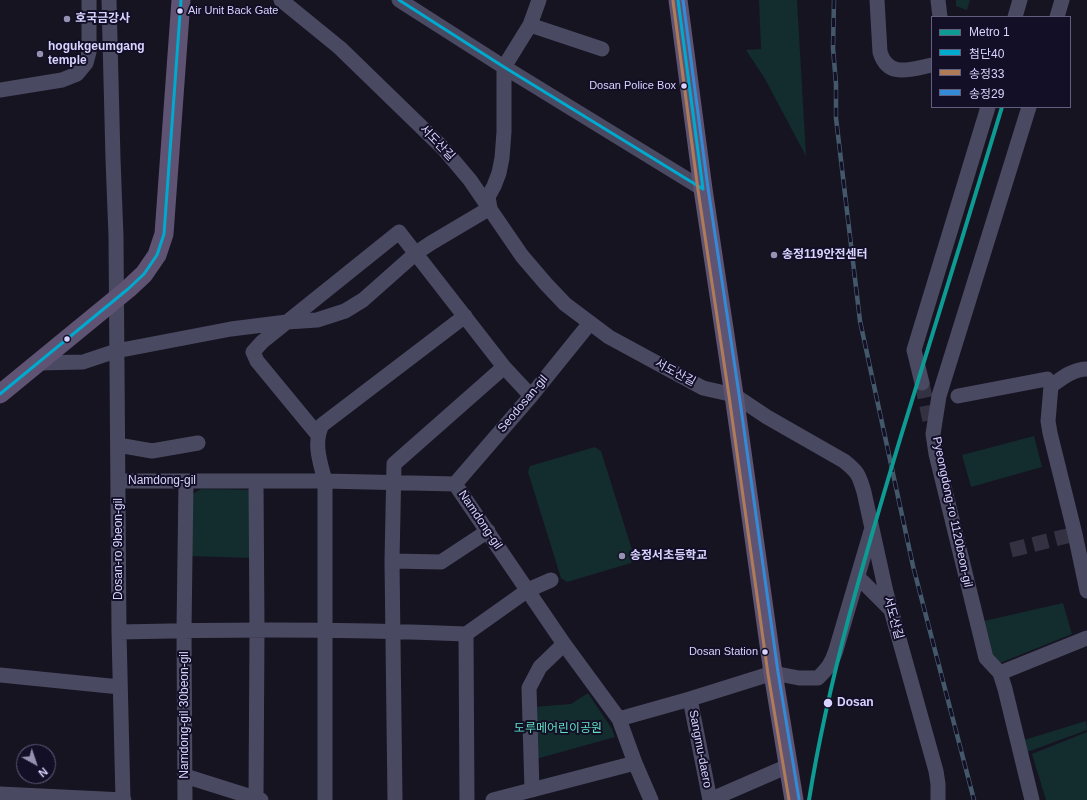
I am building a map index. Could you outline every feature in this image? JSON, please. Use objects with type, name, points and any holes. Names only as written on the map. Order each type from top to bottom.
[{"type":"main road","points":[[0,394],[116,299],[144,274],[157,255],[164,234],[181,0]]},
{"type":"main road","points":[[675,3],[734,395],[773,673],[794,800]]},
{"type":"street","points":[[0,90],[62,80],[77,74],[86,64],[89,52],[89,0]]},
{"type":"street","name":"Dosan-ro 9beon-gil","points":[[109,0],[116,236],[119,632],[124,800]]},
{"type":"street","name":"서도산길","points":[[281,0],[340,48],[443,148],[470,180],[522,256],[565,304],[609,337],[703,388],[734,395],[767,417],[782,424],[844,461],[859,476],[890,610],[936,771],[938,800]]},
{"type":"street","points":[[399,0],[504,67],[703,189]]},
{"type":"street","points":[[38,363],[83,362],[116,351],[231,329],[317,320],[345,311],[363,300],[416,253],[431,242],[490,208],[488,197],[499,173],[504,132],[504,67],[530,25],[539,0]]},
{"type":"street","points":[[877,0],[880,52],[886,65],[895,70],[931,65]]},
{"type":"street","points":[[938,0],[940,16]]},
{"type":"street","points":[[1015,16],[1020,0]]},
{"type":"street","points":[[1057,16],[1062,0]]},
{"type":"street","points":[[530,25],[602,49]]},
{"type":"street","points":[[922,383],[914,350],[988,108]]},
{"type":"street","name":"Pyeongdong-ro 1120beon-gil","points":[[1029,108],[939,396],[932,430],[945,492],[986,658],[1000,673],[1032,800]]},
{"type":"street","points":[[318,435],[253,352],[262,342],[399,232],[504,367],[531,396]]},
{"type":"street","points":[[325,800],[325,481],[318,454],[318,435],[322,425],[465,316]]},
{"type":"street","name":"Seodosan-gil","points":[[455,484],[531,396],[590,323]]},
{"type":"street","points":[[395,800],[392,631],[394,464],[504,367]]},
{"type":"street","points":[[1051,386],[1063,376],[1079,369],[1087,369]]},
{"type":"street","points":[[958,396],[1047,379],[1051,386],[1049,424],[1053,450],[1081,533],[1087,591]]},
{"type":"street","points":[[118,445],[152,451],[198,443]]},
{"type":"street","name":"Namdong-gil","points":[[119,481],[325,481],[455,484],[564,644],[620,719],[635,763],[651,800]]},
{"type":"street","name":"Namdong-gil 30beon-gil","points":[[185,800],[184,630],[186,481]]},
{"type":"street","points":[[185,776],[259,799],[256,481]]},
{"type":"street","points":[[773,673],[798,678],[818,678],[831,664],[871,530]]},
{"type":"street","points":[[392,561],[441,562],[488,531]]},
{"type":"street","points":[[858,577],[890,610]]},
{"type":"street","points":[[119,632],[184,630],[326,630],[466,634],[528,590],[550,580]]},
{"type":"street","points":[[466,634],[467,800]]},
{"type":"street","points":[[1000,673],[1087,638]]},
{"type":"street","points":[[532,790],[529,688],[540,667],[564,644]]},
{"type":"street","name":"Sangmu-daero","points":[[620,719],[773,673]]},
{"type":"street","points":[[0,675],[120,688]]},
{"type":"street","name":"Sangmu-daero","points":[[690,699],[710,800],[788,766]]},
{"type":"street","points":[[493,800],[635,763]]},
{"type":"street","points":[[0,794],[68,799],[124,800]]},
{"type":"green space","points":[[759,0],[797,0],[806,156],[765,79],[746,50],[761,49]]},
{"type":"green space","points":[[956,0],[970,0],[967,10],[956,6]]},
{"type":"green space","points":[[1034,436],[1042,467],[971,487],[962,455]]},
{"type":"green space","points":[[595,447],[601,451],[634,556],[631,563],[567,582],[561,578],[528,472],[530,466]]},
{"type":"green space","points":[[201,489],[254,490],[252,558],[189,556],[191,495]]},
{"type":"green space","points":[[1063,603],[1072,634],[1000,663],[992,659],[984,621]]},
{"type":"green space","name":"도루메어린이공원","points":[[588,693],[612,729],[615,737],[536,759],[533,707],[571,704]]},
{"type":"green space","points":[[1086,721],[1087,730],[1027,752],[1024,740]]},
{"type":"green space","points":[[1087,732],[1087,800],[1046,800],[1032,754]]},
{"type":"tunnel","points":[[922,383],[931,426]]},
{"type":"tunnel","points":[[1011,550],[1075,534]]},
{"type":"railway","points":[[834,0],[833,48],[836,84],[836,118],[860,321],[913,566],[974,800]]},
{"type":"metro line","name":"1","points":[[809,800],[817,754],[837,662],[861,571],[1002,108]]},
{"type":"transit line","name":"첨단40","points":[[0,394],[128,289],[144,274],[157,255],[164,234],[181,0]]},
{"type":"transit line","name":"첨단40","points":[[399,0],[504,67],[703,189]]},
{"type":"transit line","name":"첨단40","points":[[678,0],[703,189]]},
{"type":"transit line","name":"송정29","points":[[683,0],[708,188],[778,672],[799,799]]},
{"type":"transit line","name":"송정33","points":[[673,1],[698,190],[768,674],[789,800]]},
{"type":"place","name":"Air Unit Back Gate","points":[[180,11]]},
{"type":"place","name":"호국금강사","points":[[67,19]]},
{"type":"place","name":"hogukgeumgang temple","points":[[40,54]]},
{"type":"place","name":"Dosan Police Box","points":[[684,86]]},
{"type":"place","name":"송정119안전센터","points":[[774,255]]},
{"type":"place","name":"송정서초등학교","points":[[622,556]]},
{"type":"place","name":"Dosan Station","points":[[765,652]]},
{"type":"place","name":"Dosan","points":[[828,703]]}]
